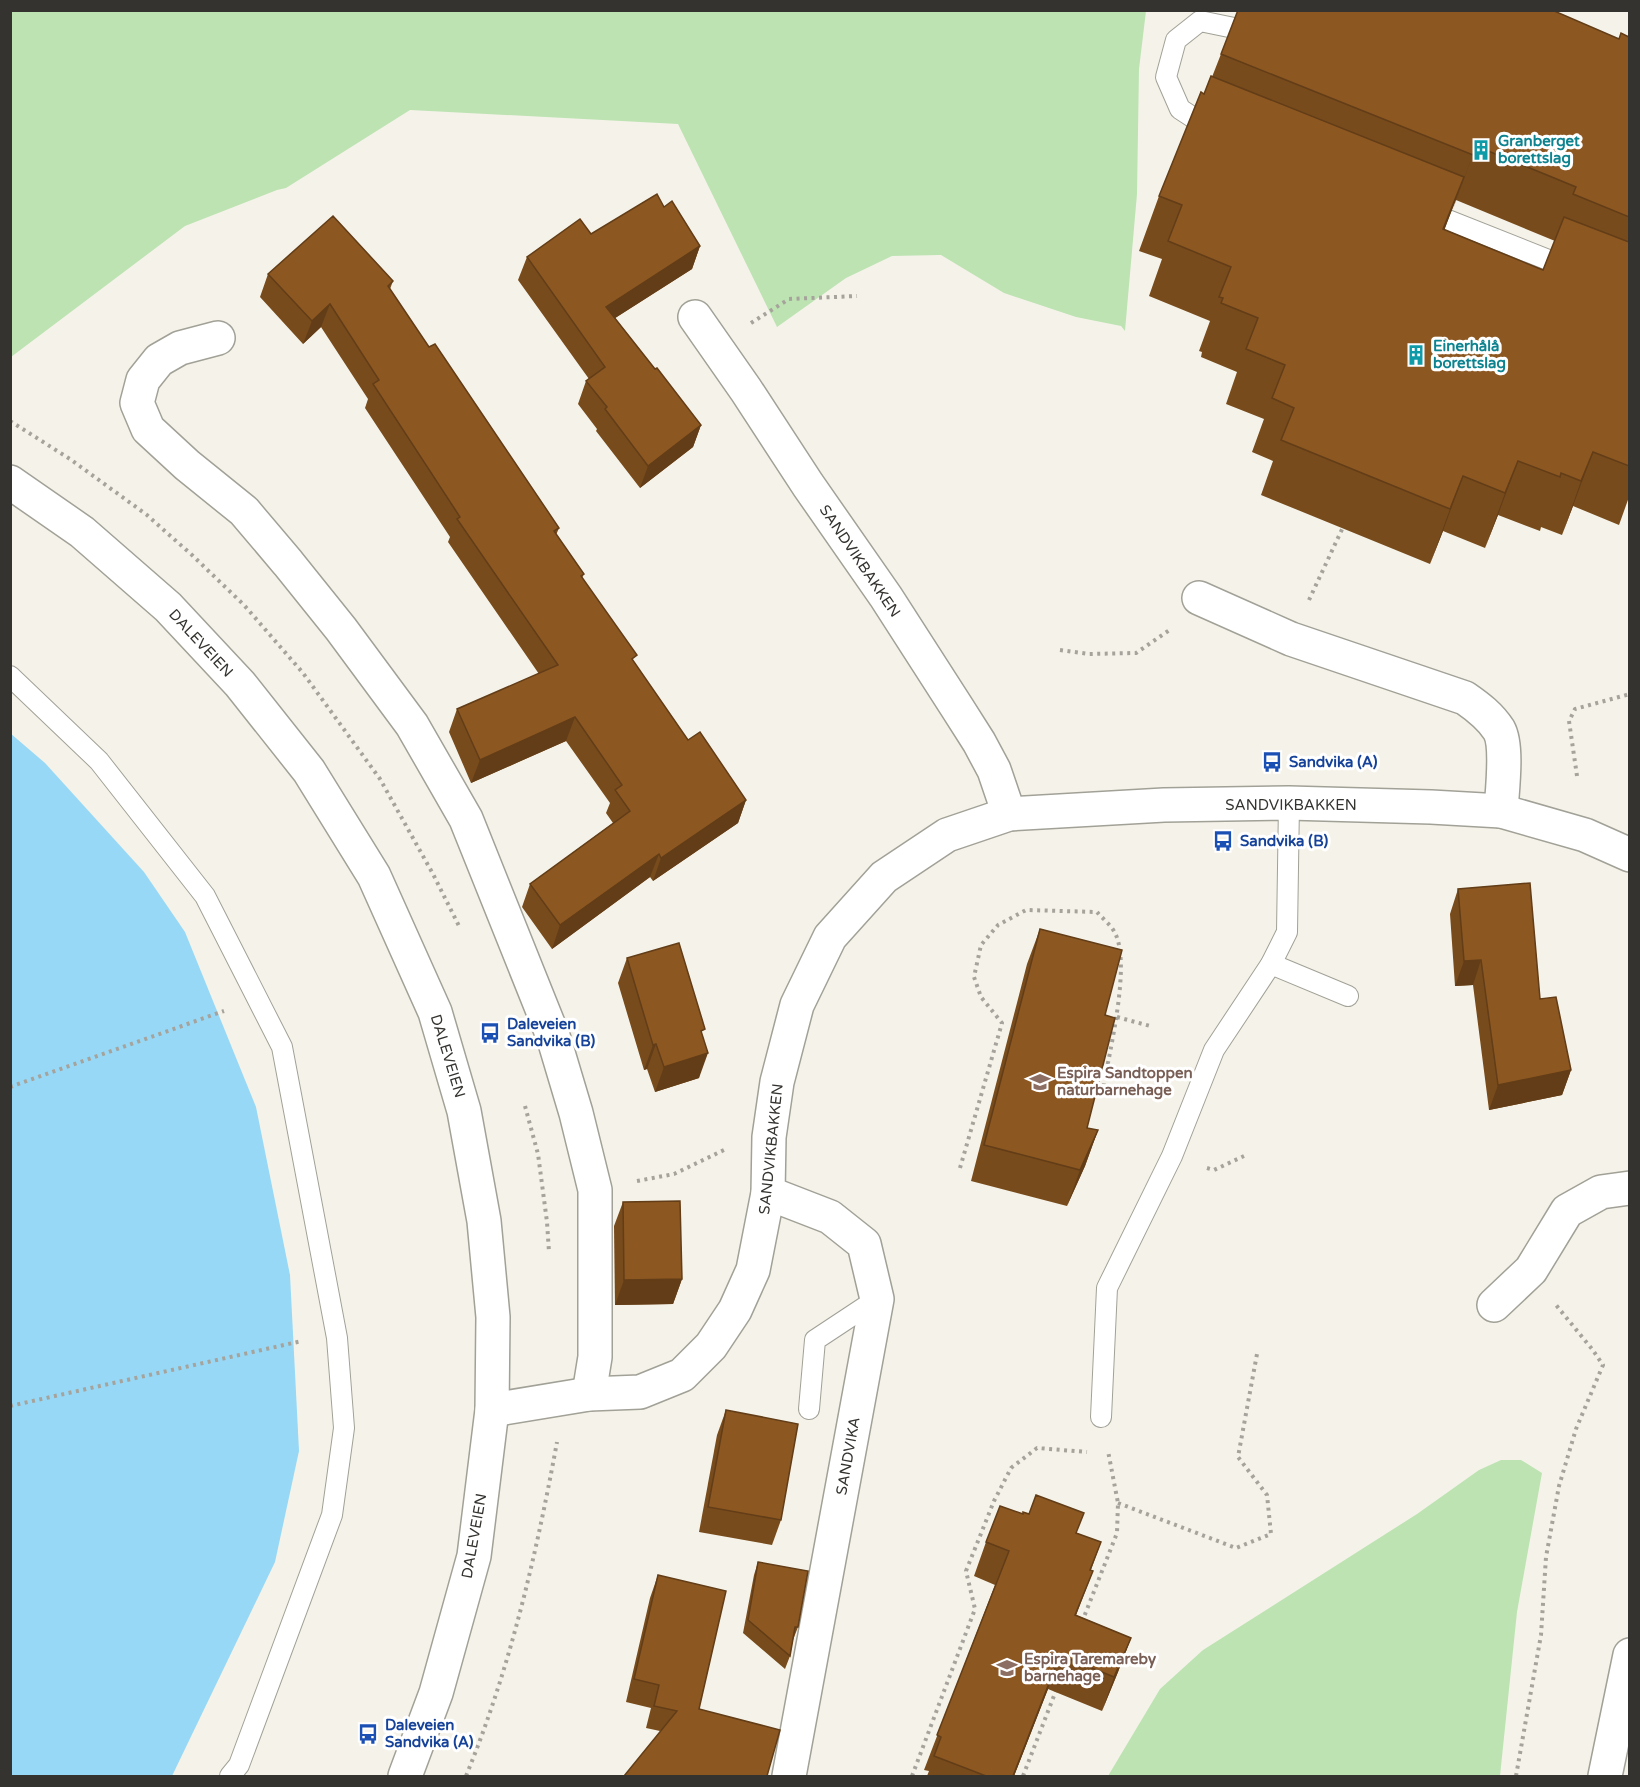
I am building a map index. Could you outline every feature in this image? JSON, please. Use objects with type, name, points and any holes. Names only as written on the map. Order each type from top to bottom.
[{"type":"street","name":"SANDVIKBAKKEN","points":[[695,317],[886,597],[979,742],[994,770],[1009,814]]},
{"type":"street","points":[[218,338],[180,348],[159,360],[143,380],[137,403],[148,429],[187,465],[244,511],[341,630],[412,725],[466,819],[553,1036],[576,1113],[595,1190],[596,1357],[589,1394]]},
{"type":"street","name":"DALEVEIEN","points":[[10,482],[82,532],[159,599],[232,675],[309,771],[374,876],[435,1012],[464,1111],[485,1232],[493,1317],[492,1410],[474,1556],[436,1693],[405,1776]]},
{"type":"street","points":[[1199,598],[1291,639],[1465,698],[1486,713],[1500,733],[1504,763],[1501,811]]},
{"type":"street","name":"SANDVIKBAKKEN","points":[[492,1410],[589,1394],[640,1392],[682,1375],[711,1346],[735,1310],[753,1270],[768,1193],[769,1137],[777,1082],[797,1005],[830,937],[884,877],[947,836],[1009,814],[1164,805],[1289,803],[1501,811],[1585,835],[1629,855]]},
{"type":"street","points":[[1494,1305],[1531,1270],[1567,1211],[1601,1192],[1629,1188]]},
{"type":"street","name":"SANDVIKA","points":[[768,1193],[830,1217],[864,1244],[877,1299],[789,1776]]},
{"type":"street","points":[[1605,1776],[1629,1655]]},
{"type":"lane","points":[[1233,135],[1200,122],[1180,109],[1166,77],[1176,40],[1200,21],[1234,28]]},
{"type":"lane","points":[[1410,205],[1586,275]]},
{"type":"lane","points":[[10,676],[99,761],[205,896],[282,1047],[337,1338],[344,1428],[332,1515],[239,1765],[231,1776]]},
{"type":"lane","points":[[1101,1417],[1107,1288],[1172,1156],[1214,1050],[1271,964],[1287,932],[1289,803]]},
{"type":"lane","points":[[1271,964],[1348,996]]},
{"type":"lane","points":[[809,1409],[815,1340],[877,1299]]},
{"type":"path","points":[[720,353],[749,324],[789,298],[857,296]]},
{"type":"path","points":[[1291,639],[1345,524]]},
{"type":"path","points":[[1059,650],[1089,654],[1136,653],[1177,626],[1199,598]]},
{"type":"path","points":[[1577,776],[1569,721],[1575,709],[1629,694]]},
{"type":"path","points":[[960,1168],[1002,1023],[981,997],[974,977],[981,945],[998,925],[1026,910],[1097,912],[1115,932],[1121,958],[1117,1017],[1104,1084]]},
{"type":"path","points":[[10,1087],[230,1009]]},
{"type":"path","points":[[1117,1017],[1150,1026]]},
{"type":"path","points":[[595,1190],[674,1174],[724,1150]]},
{"type":"path","points":[[1203,1167],[1214,1170],[1244,1156]]},
{"type":"path","points":[[1516,1776],[1541,1635],[1546,1557],[1558,1486],[1576,1429],[1603,1365],[1531,1270]]},
{"type":"path","points":[[10,1406],[306,1341]]},
{"type":"path","points":[[1118,1503],[1236,1548],[1271,1534],[1267,1495],[1238,1457],[1257,1354]]},
{"type":"path","points":[[1078,1633],[1117,1533],[1118,1503],[1101,1417]]},
{"type":"path","points":[[912,1776],[975,1609],[966,1571],[994,1501],[1011,1468],[1037,1448],[1088,1452]]},
{"type":"path","points":[[1098,1453],[1109,1453]]},
{"type":"path","points":[[1023,1776],[1057,1688]]},
{"type":"green space","points":[[11,10],[1146,11],[1139,69],[1137,194],[1125,331],[1121,326],[1076,317],[1004,293],[941,255],[892,256],[846,278],[777,327],[678,124],[410,110],[286,188],[185,226],[11,357]]},
{"type":"green space","points":[[1501,1460],[1521,1460],[1542,1473],[1517,1612],[1500,1776],[1108,1776],[1160,1689],[1203,1650],[1417,1514],[1479,1470]]},
{"type":"water","points":[[10,733],[45,763],[144,872],[185,932],[256,1107],[290,1275],[299,1451],[275,1562],[172,1776],[11,1776]]},
{"type":"building","name":"Granberget borettslag","points":[[1238,10],[1552,10],[1619,39],[1621,33],[1629,37],[1629,217],[1573,194],[1576,187],[1476,146],[1473,155],[1221,54]]},
{"type":"building","name":"Einerhålå borettslag","points":[[1211,76],[1464,177],[1443,229],[1543,270],[1564,217],[1629,242],[1629,466],[1593,452],[1581,481],[1561,473],[1560,477],[1518,461],[1505,493],[1463,476],[1450,509],[1281,440],[1294,408],[1272,398],[1285,365],[1246,349],[1258,318],[1221,303],[1223,298],[1219,297],[1231,267],[1168,241],[1182,205],[1159,196],[1201,92],[1204,94]]},
{"type":"building","points":[[657,194],[664,207],[672,201],[700,246],[606,307],[701,425],[648,466],[586,381],[605,367],[527,257],[580,219],[591,234]]},
{"type":"building","points":[[333,216],[393,281],[388,286],[429,347],[435,344],[559,528],[554,531],[584,574],[581,576],[637,655],[632,659],[688,740],[700,732],[746,800],[661,858],[659,854],[560,925],[530,884],[630,811],[615,790],[622,785],[575,717],[480,760],[457,709],[558,665],[457,519],[460,517],[373,384],[379,380],[330,304],[312,321],[268,274]]},
{"type":"building","points":[[1530,883],[1540,999],[1556,997],[1571,1070],[1498,1085],[1481,960],[1464,961],[1458,889]]},
{"type":"building","points":[[1040,929],[1122,950],[1105,1015],[1115,1018],[1087,1128],[1098,1130],[1080,1170],[984,1145]]},
{"type":"building","points":[[679,943],[705,1029],[701,1031],[708,1053],[664,1067],[656,1044],[653,1045],[627,958]]},
{"type":"building","points":[[680,1201],[682,1279],[624,1280],[623,1202]]},
{"type":"building","points":[[726,1410],[798,1424],[781,1520],[708,1507]]},
{"type":"building","points":[[1036,1495],[1084,1513],[1076,1533],[1101,1542],[1090,1570],[1093,1571],[1075,1615],[1131,1638],[1114,1677],[1060,1655],[1013,1776],[986,1776],[934,1756],[941,1737],[937,1735],[1009,1551],[986,1542],[1000,1506],[1029,1514]]},
{"type":"building","points":[[758,1562],[808,1571],[798,1627],[795,1627],[790,1656],[748,1620]]},
{"type":"building","points":[[658,1575],[726,1591],[699,1709],[780,1730],[767,1776],[624,1776],[677,1711],[654,1706],[659,1685],[634,1679]]},
{"type":"place","name":"Granberget borettslag","points":[[1481,150]]},
{"type":"place","name":"Einerhålå borettslag","points":[[1416,355]]},
{"type":"place","name":"Sandvika (A)","points":[[1272,762]]},
{"type":"place","name":"Sandvika (B)","points":[[1223,841]]},
{"type":"place","name":"Daleveien Sandvika (B)","points":[[490,1033]]},
{"type":"place","name":"Espira Sandtoppen naturbarnehage","points":[[1040,1082]]},
{"type":"place","name":"Espira Taremareby barnehage","points":[[1007,1668]]},
{"type":"place","name":"Daleveien Sandvika (A)","points":[[368,1734]]}]
